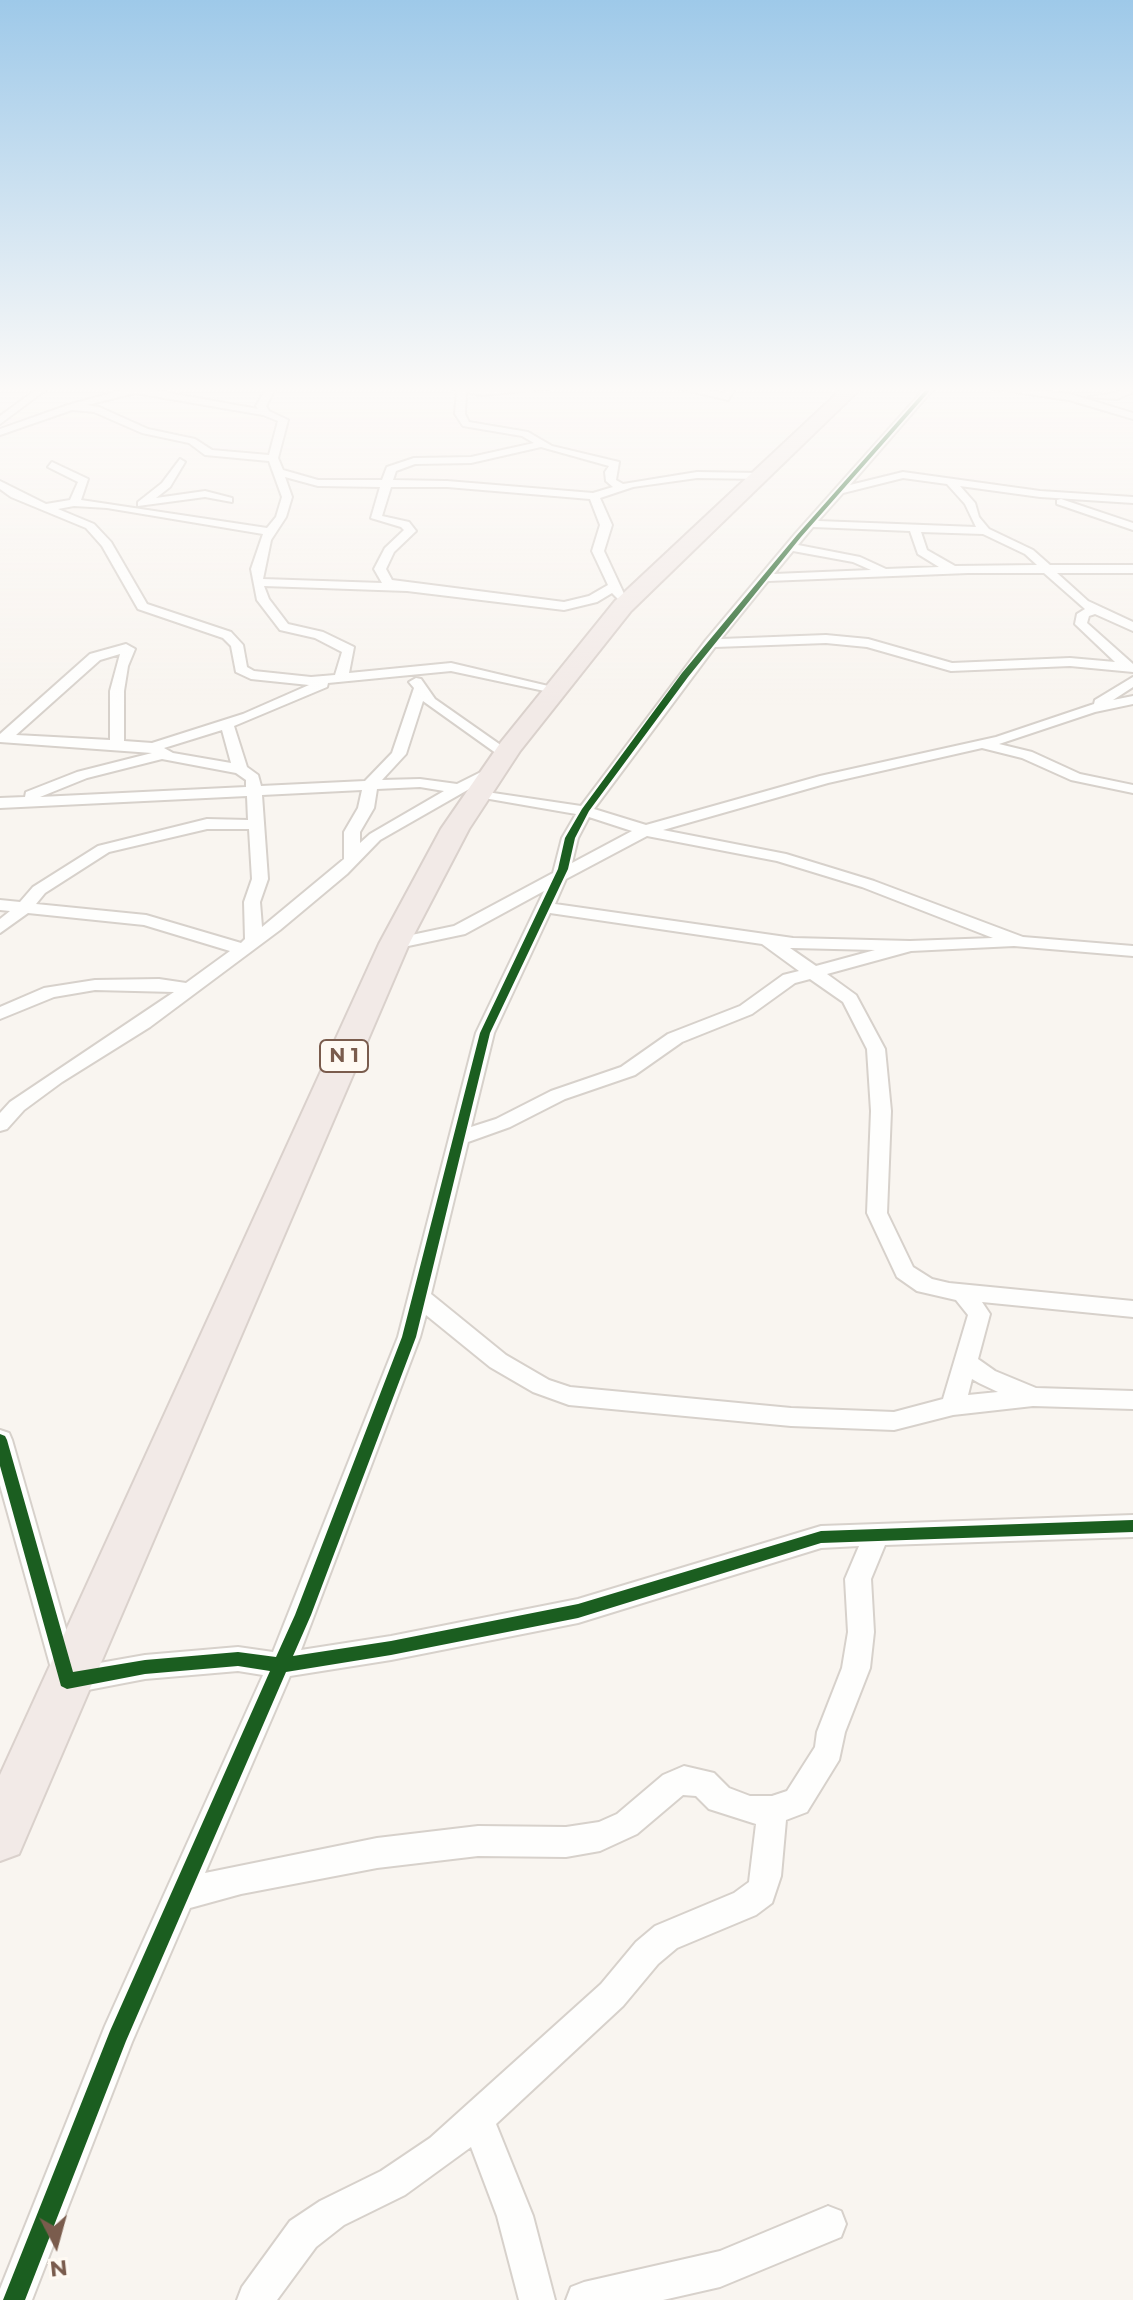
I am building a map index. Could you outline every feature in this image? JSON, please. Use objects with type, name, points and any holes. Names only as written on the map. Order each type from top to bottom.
[{"type":"highway","name":"N 1","points":[[0,1835],[394,944],[485,776],[554,689],[619,596],[740,493]]},
{"type":"street","points":[[13,493],[90,526],[107,544],[142,606],[211,627],[227,635],[237,645],[241,669],[251,675],[275,680],[337,678],[451,667],[554,689]]},
{"type":"street","points":[[74,503],[78,493]]},
{"type":"street","points":[[142,506],[156,493]]},
{"type":"street","points":[[5,805],[227,724],[337,678],[349,650],[319,635],[284,627],[263,600],[257,569],[269,532],[281,517],[286,493]]},
{"type":"street","points":[[384,493],[376,518],[405,524],[410,531],[389,550],[380,569],[388,582],[407,587]]},
{"type":"street","points":[[561,493],[594,496],[602,493]]},
{"type":"street","points":[[14,2300],[117,2038],[281,1665],[409,1337],[485,1033],[558,878],[570,838],[585,811],[711,643],[838,493]]},
{"type":"street","points":[[961,493],[973,507],[974,517],[985,531]]},
{"type":"street","points":[[973,507],[991,493]]},
{"type":"street","points":[[1035,493],[1133,500]]},
{"type":"street","points":[[48,507],[74,503],[142,506],[205,494],[228,500]]},
{"type":"street","points":[[1040,494],[1133,527]]},
{"type":"street","points":[[258,582],[407,587],[564,606],[619,596],[598,551],[606,525],[594,496]]},
{"type":"street","points":[[142,506],[269,532]]},
{"type":"street","points":[[810,524],[985,531],[1024,549],[1094,610],[1133,627]]},
{"type":"street","points":[[915,529],[922,552],[954,570]]},
{"type":"street","points":[[788,551],[819,551],[856,559],[884,571]]},
{"type":"street","points":[[765,578],[1044,567],[1133,569]]},
{"type":"street","points":[[1094,610],[1083,614],[1081,624],[1129,667]]},
{"type":"street","points":[[711,643],[826,639],[868,643],[951,667],[1047,662],[1129,667]]},
{"type":"street","points":[[2,738],[95,657],[126,648],[129,649],[121,666],[117,691],[117,744]]},
{"type":"street","points":[[410,671],[485,776]]},
{"type":"street","points":[[1091,709],[1133,681]]},
{"type":"street","points":[[352,860],[352,832],[366,808],[370,785],[399,754],[420,689]]},
{"type":"street","points":[[394,944],[459,930],[558,878],[596,854],[646,830],[825,779],[979,745],[1091,709],[1133,700]]},
{"type":"street","points":[[227,724],[240,769]]},
{"type":"street","points":[[2,738],[117,744],[159,750],[185,761],[240,769],[253,778],[260,879],[252,902],[248,945]]},
{"type":"street","points":[[979,745],[1027,755],[1076,777],[1133,789]]},
{"type":"street","points":[[0,1125],[17,1106],[55,1078],[144,1023],[248,945],[352,860],[375,837],[485,776]]},
{"type":"street","points":[[5,805],[254,789],[420,783],[485,776],[646,830],[780,857],[868,884],[1020,942]]},
{"type":"street","points":[[0,928],[25,907],[39,890],[60,875],[120,843],[215,823],[256,825]]},
{"type":"street","points":[[0,905],[146,920],[248,945]]},
{"type":"street","points":[[544,907],[768,940],[910,946],[1020,942],[1133,951]]},
{"type":"street","points":[[768,940],[850,999],[876,1049],[881,1111],[877,1213],[905,1272],[925,1285],[963,1293],[1133,1309]]},
{"type":"street","points":[[459,1138],[503,1123],[558,1095],[628,1071],[675,1038],[746,1010],[789,979],[910,946]]},
{"type":"street","points":[[0,1014],[50,992],[95,985],[146,984],[189,989]]},
{"type":"street","points":[[953,1406],[979,1314],[963,1293]]},
{"type":"street","points":[[419,1297],[498,1361],[541,1386],[569,1396],[791,1417],[871,1421],[894,1421],[953,1406],[1033,1397],[1133,1400]]},
{"type":"street","points":[[967,1363],[987,1377],[1033,1397]]},
{"type":"street","points":[[0,1440],[67,1681],[145,1667],[238,1659],[281,1665],[391,1648],[578,1611],[821,1537],[1133,1526]]},
{"type":"street","points":[[180,1895],[241,1879],[377,1853],[478,1841],[566,1842],[600,1836],[627,1824],[673,1785],[684,1780],[704,1783],[719,1799],[750,1810],[772,1810],[797,1802],[815,1779],[829,1751],[831,1732],[859,1652],[858,1579],[876,1536]]},
{"type":"street","points":[[255,2300],[303,2234],[332,2213],[393,2183],[442,2150],[612,1995],[647,1953],[666,1937],[745,1904],[761,1892],[766,1876],[772,1810]]},
{"type":"street","points":[[477,2119],[515,2216],[537,2300]]},
{"type":"street","points":[[584,2300],[720,2269],[828,2224]]},
{"type":"cycle path","points":[[14,2300],[117,2038],[303,1615],[409,1337],[485,1033],[563,869],[570,838],[585,811],[685,675],[837,493]]},
{"type":"cycle path","points":[[0,1440],[67,1681],[145,1667],[238,1659],[281,1665],[391,1648],[578,1611],[821,1537],[1133,1526]]}]
